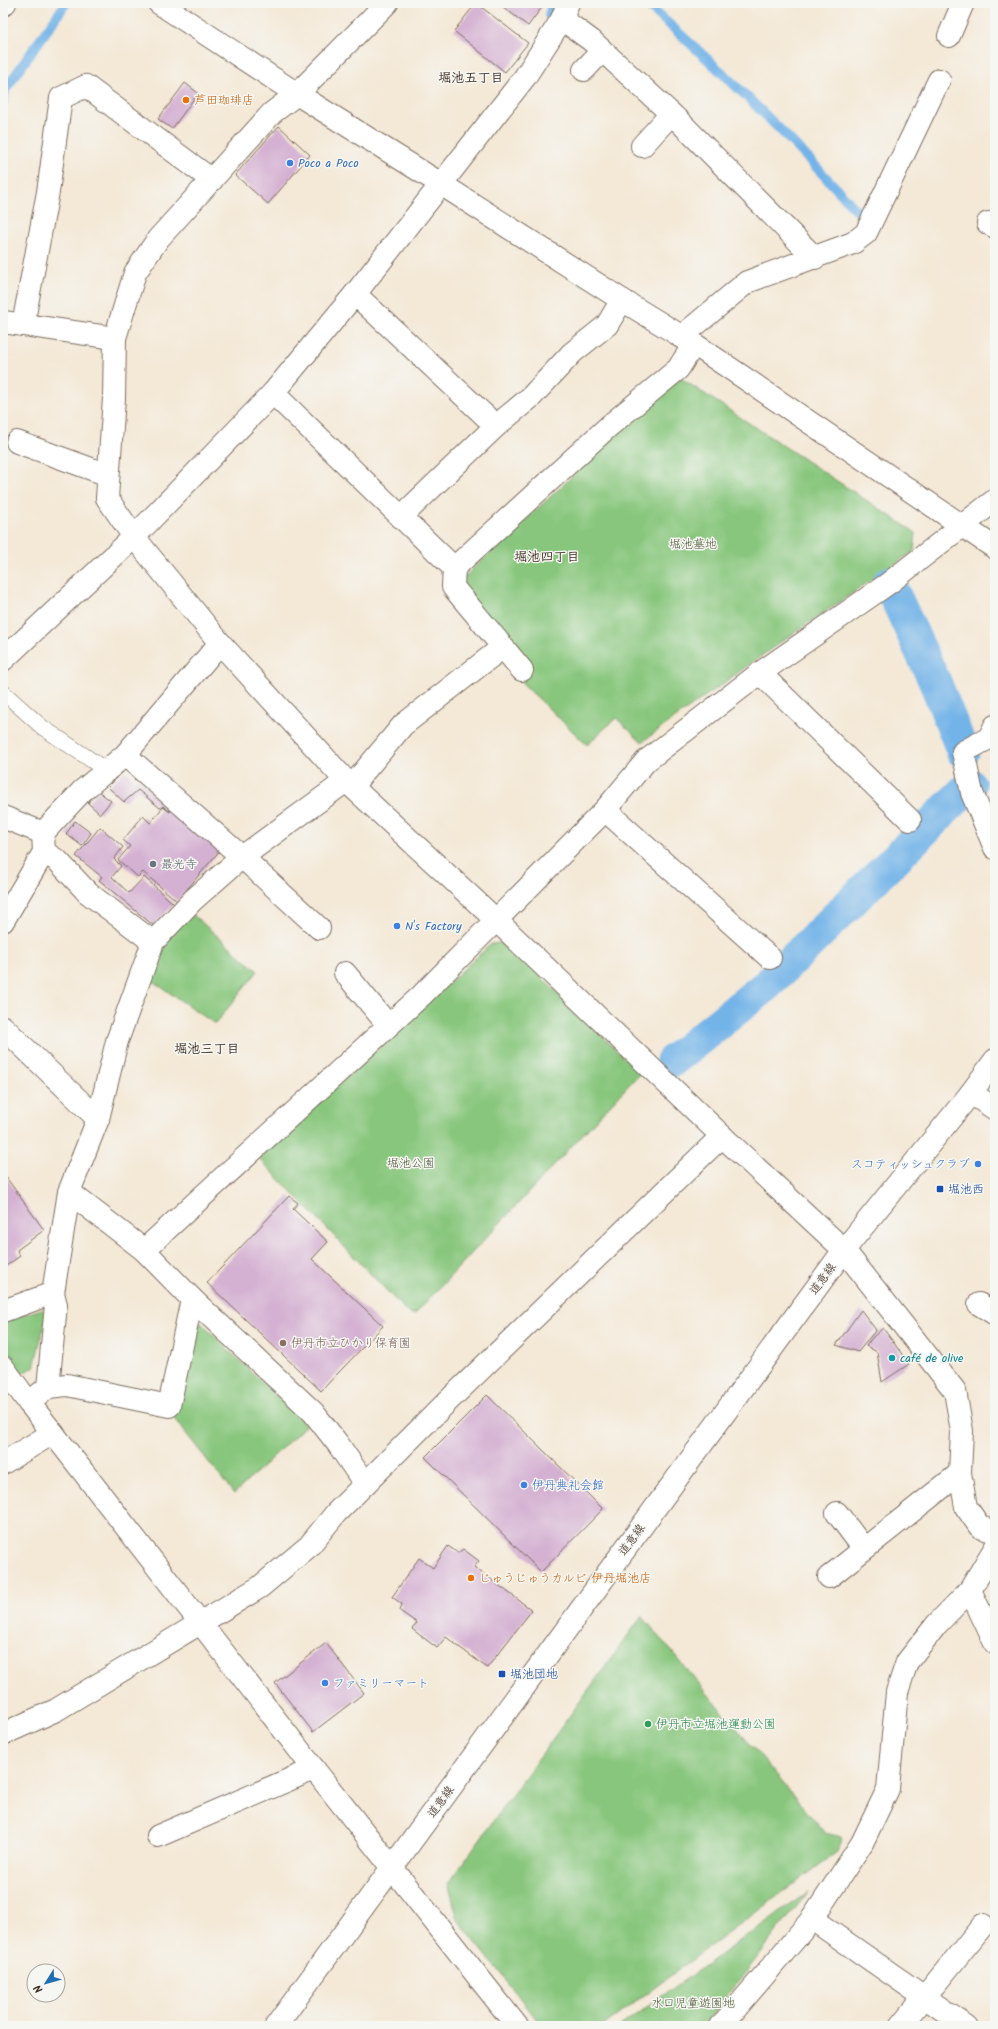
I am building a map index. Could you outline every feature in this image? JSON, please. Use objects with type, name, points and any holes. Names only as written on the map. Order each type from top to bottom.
[{"type":"street","points":[[159,3],[296,94],[441,184],[622,300],[688,340],[995,548]]},
{"type":"street","points":[[387,3],[296,94],[272,113],[158,239],[135,273],[115,338],[114,398],[107,498],[134,537],[220,644],[349,784],[496,920],[722,1136],[844,1250],[954,1391],[962,1431],[960,1473],[966,1507],[980,1527],[995,1532]]},
{"type":"street","points":[[949,36],[963,3]]},
{"type":"street","points":[[4,656],[134,537],[273,393],[355,294],[526,77],[565,11],[592,41],[670,114],[815,258]]},
{"type":"street","points":[[584,70],[602,50]]},
{"type":"street","points":[[522,670],[453,587],[454,568],[608,426],[678,369],[688,340],[747,282],[853,243],[866,234],[939,80]]},
{"type":"street","points":[[115,338],[13,323],[48,192],[61,98],[86,86],[212,180]]},
{"type":"street","points":[[642,146],[670,114]]},
{"type":"street","points":[[355,294],[496,426]]},
{"type":"street","points":[[401,517],[496,426],[531,397],[572,353],[607,325],[622,300]]},
{"type":"street","points":[[273,393],[454,568]]},
{"type":"street","points":[[17,442],[108,475]]},
{"type":"street","points":[[144,1250],[422,995],[605,810],[646,761],[760,673],[889,583],[995,500]]},
{"type":"street","points":[[3,921],[44,842],[82,791],[125,755],[220,644]]},
{"type":"street","points":[[48,1387],[56,1305],[53,1293],[69,1192],[98,1119],[117,1041],[153,942],[193,900],[242,857],[349,784],[403,725],[503,646]]},
{"type":"street","points":[[760,673],[910,820]]},
{"type":"street","points":[[995,726],[989,738],[963,752],[972,793],[995,848]]},
{"type":"street","points":[[125,755],[242,857],[319,928]]},
{"type":"street","points":[[605,810],[770,958]]},
{"type":"street","points":[[3,817],[44,842],[58,861],[88,893],[153,942]]},
{"type":"street","points":[[345,973],[388,1025]]},
{"type":"street","points":[[3,1027],[98,1119]]},
{"type":"street","name":"道意線","points":[[276,2026],[844,1250],[971,1093],[995,1060]]},
{"type":"street","points":[[971,1093],[995,1109]]},
{"type":"street","points":[[3,1734],[56,1710],[260,1587],[309,1546],[336,1513],[449,1400],[722,1136]]},
{"type":"street","points":[[69,1192],[144,1250],[192,1299],[313,1412],[338,1444],[365,1484]]},
{"type":"street","points":[[3,1311],[53,1293]]},
{"type":"street","points":[[29,1403],[48,1387],[67,1385],[169,1406],[192,1299]]},
{"type":"street","points":[[3,1366],[29,1403],[53,1432],[199,1623],[517,2026]]},
{"type":"street","points":[[3,1463],[53,1432]]},
{"type":"street","points":[[829,1577],[960,1473]]},
{"type":"street","points":[[837,1513],[864,1549]]},
{"type":"street","points":[[721,2026],[812,1919],[862,1843],[888,1789],[897,1692],[907,1662],[937,1624],[970,1590],[995,1548]]},
{"type":"street","points":[[970,1590],[995,1644]]},
{"type":"street","points":[[158,1836],[314,1769]]},
{"type":"street","points":[[812,1919],[966,2026]]},
{"type":"street","points":[[901,2026],[983,1925]]},
{"type":"lane","points":[[3,692],[42,727],[106,770]]},
{"type":"green space","name":"堀池墓地","points":[[679,377],[916,533],[914,551],[775,646],[642,742],[616,718],[587,745],[518,679],[461,580]]},
{"type":"green space","points":[[192,914],[258,971],[215,1024],[148,978],[154,951]]},
{"type":"green space","name":"堀池公園","points":[[505,942],[640,1073],[415,1314],[409,1314],[259,1158],[491,944]]},
{"type":"green space","points":[[42,1309],[47,1314],[34,1367],[21,1374],[3,1353],[3,1321]]},
{"type":"green space","points":[[201,1323],[306,1425],[234,1494],[173,1417],[196,1325]]},
{"type":"green space","name":"伊丹市立堀池運動公園","points":[[642,1616],[825,1833],[843,1837],[837,1852],[603,2026],[542,2026],[458,1920],[448,1883]]},
{"type":"green space","name":"水口児童遊園地","points":[[808,1892],[704,2026],[620,2026]]},
{"type":"building","points":[[476,3],[528,43],[505,72],[454,31]]},
{"type":"building","points":[[498,3],[545,3],[528,26]]},
{"type":"building","points":[[185,83],[198,93],[172,129],[158,119]]},
{"type":"building","points":[[279,126],[310,155],[268,204],[235,175]]},
{"type":"building","points":[[125,770],[135,780],[138,777],[173,807],[169,811],[163,806],[160,808],[138,790],[124,802],[108,787]]},
{"type":"building","points":[[98,791],[111,801],[100,814],[88,803]]},
{"type":"building","points":[[163,807],[170,812],[174,807],[222,848],[177,901],[143,872],[138,877],[118,860],[130,846],[123,840],[143,816],[150,823]]},
{"type":"building","points":[[75,821],[91,833],[82,846],[66,834]]},
{"type":"building","points":[[100,827],[123,847],[114,859],[121,866],[112,877],[129,893],[144,877],[174,904],[154,926],[99,880],[102,877],[76,856]]},
{"type":"building","points":[[3,1173],[44,1230],[17,1250],[20,1256],[3,1268]]},
{"type":"building","points":[[289,1196],[298,1203],[293,1209],[328,1242],[312,1259],[383,1326],[321,1391],[207,1283]]},
{"type":"building","points":[[861,1310],[876,1330],[858,1352],[836,1345]]},
{"type":"building","name":"café de olive","points":[[883,1328],[909,1364],[882,1382],[877,1352],[866,1346]]},
{"type":"building","points":[[487,1395],[603,1509],[541,1572],[425,1457]]},
{"type":"building","points":[[448,1546],[458,1553],[463,1549],[479,1561],[474,1567],[532,1610],[487,1668],[446,1637],[437,1648],[412,1629],[417,1623],[400,1611],[402,1604],[392,1597],[419,1558],[433,1568]]},
{"type":"building","points":[[326,1643],[364,1693],[313,1732],[275,1683]]},
{"type":"waterway","points":[[3,102],[5,90],[66,3]]},
{"type":"waterway","points":[[549,15],[553,3]]},
{"type":"waterway","points":[[645,3],[754,104],[806,156],[857,211]]},
{"type":"waterway","points":[[889,583],[935,682],[963,752]]},
{"type":"waterway","points":[[672,1061],[768,984],[970,785]]},
{"type":"place","name":"芦田珈琲店","points":[[186,100]]},
{"type":"place","name":"Poco a Poco","points":[[290,163]]},
{"type":"place","name":"最光寺","points":[[153,864]]},
{"type":"place","name":"N's Factory","points":[[397,926]]},
{"type":"place","name":"スコティッシュクラブ","points":[[978,1164]]},
{"type":"place","name":"堀池西","points":[[940,1189]]},
{"type":"place","name":"伊丹市立ひかり保育園","points":[[283,1343]]},
{"type":"place","name":"café de olive","points":[[892,1358]]},
{"type":"place","name":"伊丹典礼会館","points":[[524,1485]]},
{"type":"place","name":"じゅうじゅうカルビ 伊丹堀池店","points":[[471,1578]]},
{"type":"place","name":"堀池団地","points":[[502,1674]]},
{"type":"place","name":"ファミリーマート","points":[[325,1683]]},
{"type":"place","name":"伊丹市立堀池運動公園","points":[[648,1724]]},
{"type":"district","name":"堀池五丁目","points":[[471,78]]},
{"type":"district","name":"堀池四丁目","points":[[547,557]]},
{"type":"district","name":"堀池三丁目","points":[[207,1049]]}]
